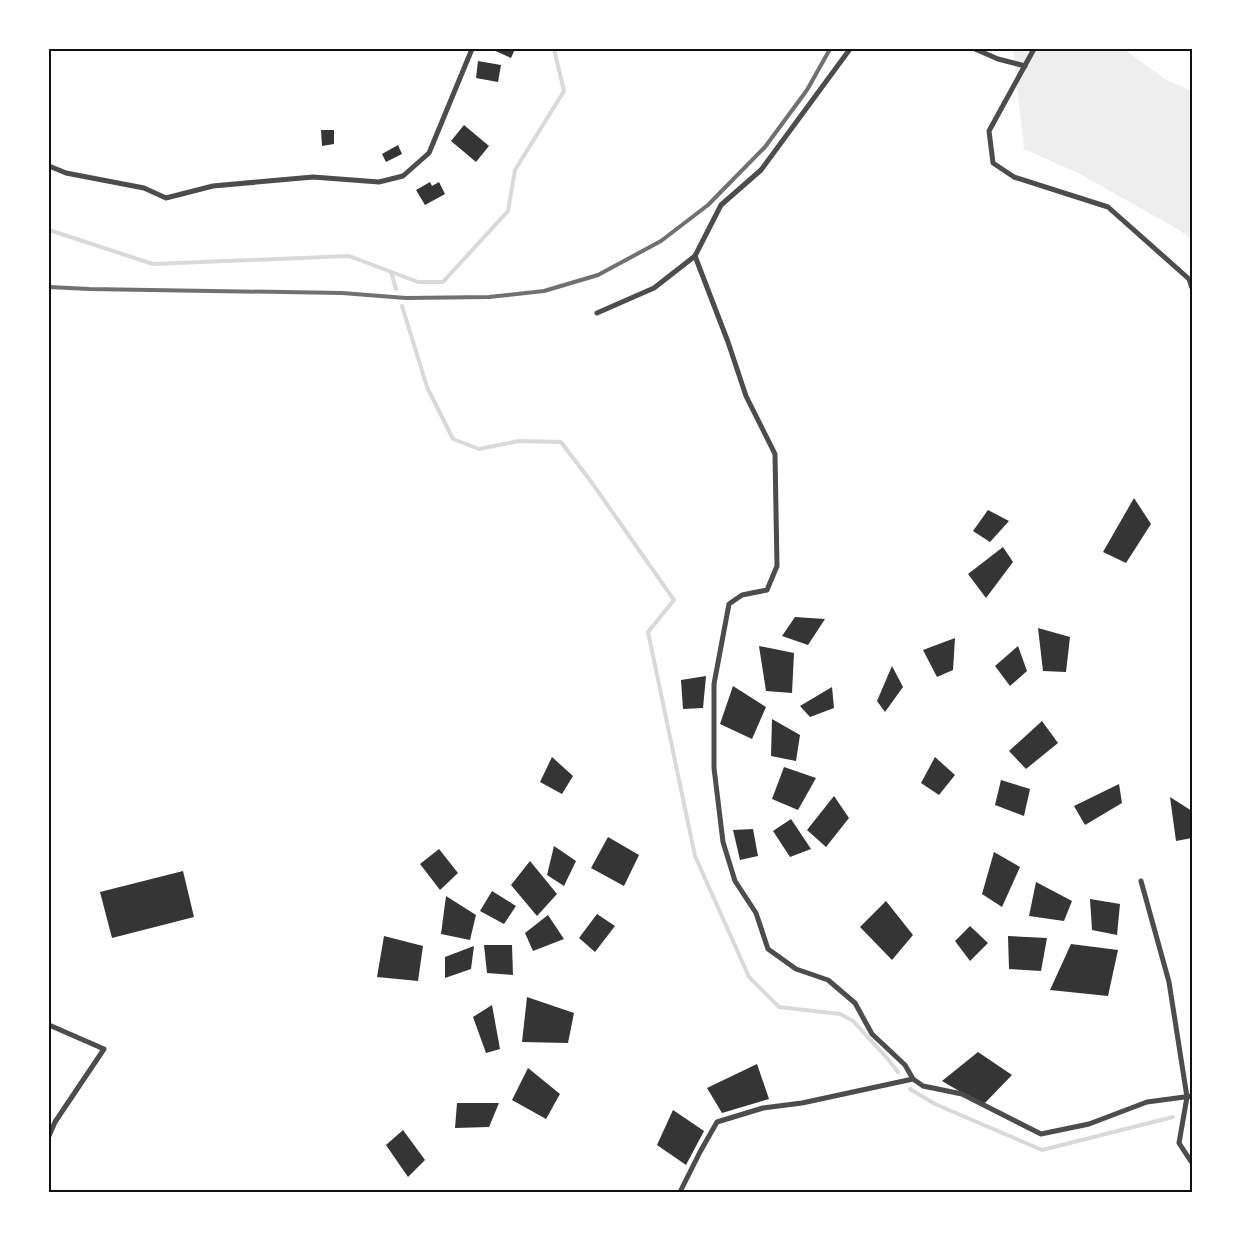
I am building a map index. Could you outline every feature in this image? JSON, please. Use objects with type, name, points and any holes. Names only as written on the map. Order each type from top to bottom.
[{"type":"street","points":[[49,166],[66,173],[144,188],[166,198],[222,185],[313,177],[379,182],[403,176],[429,153],[472,49]]},
{"type":"street","points":[[597,313],[654,288],[695,256],[721,205],[761,170],[850,49]]},
{"type":"street","points":[[975,49],[998,59],[1025,66]]},
{"type":"street","points":[[1034,49],[989,131],[993,164],[1014,177],[1108,207],[1189,279],[1192,288]]},
{"type":"street","points":[[695,256],[728,342],[746,396],[775,454],[777,566],[766,590],[742,595],[729,604],[714,684],[714,768],[723,842],[735,881],[756,913],[768,949],[796,969],[828,980],[855,1002],[872,1034],[905,1065],[913,1079],[923,1086],[962,1094],[1040,1134],[1089,1124],[1147,1102],[1190,1096]]},
{"type":"street","points":[[1141,881],[1169,982],[1190,1096],[1179,1143],[1192,1163]]},
{"type":"street","points":[[49,1025],[104,1049],[55,1122],[49,1136]]},
{"type":"street","points":[[680,1192],[717,1122],[763,1108],[802,1104],[913,1079]]},
{"type":"shaded area","points":[[1005,49],[1124,49],[1166,80],[1192,91],[1192,240],[1179,230],[1080,174],[1024,149],[1013,52]]},
{"type":"building","points":[[491,49],[515,49],[511,58]]},
{"type":"building","points":[[478,61],[501,65],[498,82],[476,78]]},
{"type":"building","points":[[464,125],[489,146],[476,162],[451,141]]},
{"type":"building","points":[[321,130],[334,130],[334,144],[322,146]]},
{"type":"building","points":[[398,145],[402,154],[386,162],[382,154]]},
{"type":"building","points":[[430,182],[432,186],[439,182],[445,194],[425,205],[416,190]]},
{"type":"building","points":[[1134,498],[1151,524],[1126,563],[1103,552]]},
{"type":"building","points":[[988,510],[1009,521],[990,542],[973,531]]},
{"type":"building","points":[[1003,547],[1013,562],[986,598],[968,574]]},
{"type":"building","points":[[795,617],[825,619],[808,645],[782,636]]},
{"type":"building","points":[[1038,628],[1070,637],[1066,672],[1043,671]]},
{"type":"building","points":[[955,638],[953,670],[937,677],[923,650]]},
{"type":"building","points":[[759,646],[794,653],[792,693],[766,691]]},
{"type":"building","points":[[1018,646],[1027,671],[1010,686],[995,666]]},
{"type":"building","points":[[892,666],[903,687],[885,712],[877,701]]},
{"type":"building","points":[[706,676],[703,708],[683,709],[681,680]]},
{"type":"building","points":[[733,686],[766,707],[752,739],[720,724]]},
{"type":"building","points":[[832,687],[834,708],[810,717],[800,706]]},
{"type":"building","points":[[772,719],[800,735],[796,761],[771,756]]},
{"type":"building","points":[[1042,721],[1058,743],[1026,769],[1009,751]]},
{"type":"building","points":[[552,757],[573,776],[562,794],[540,782]]},
{"type":"building","points":[[935,757],[955,775],[939,795],[921,783]]},
{"type":"building","points":[[784,767],[816,778],[798,810],[772,799]]},
{"type":"building","points":[[1001,780],[1030,789],[1024,816],[995,805]]},
{"type":"building","points":[[1119,784],[1122,803],[1085,825],[1074,806]]},
{"type":"building","points":[[834,796],[849,818],[826,847],[807,830]]},
{"type":"building","points":[[1170,797],[1192,811],[1192,838],[1176,841]]},
{"type":"building","points":[[791,819],[811,849],[790,857],[773,831]]},
{"type":"building","points":[[753,829],[758,856],[740,860],[733,830]]},
{"type":"building","points":[[608,837],[639,855],[624,886],[591,868]]},
{"type":"building","points":[[554,846],[576,861],[564,886],[547,875]]},
{"type":"building","points":[[439,849],[458,873],[440,890],[420,864]]},
{"type":"building","points":[[994,852],[1020,867],[1002,907],[982,894]]},
{"type":"building","points":[[530,861],[557,894],[537,916],[511,885]]},
{"type":"building","points":[[183,871],[194,917],[112,938],[100,892]]},
{"type":"building","points":[[1036,882],[1072,901],[1064,921],[1029,916]]},
{"type":"building","points":[[492,891],[516,906],[504,924],[480,911]]},
{"type":"building","points":[[446,896],[476,915],[470,940],[441,934]]},
{"type":"building","points":[[1090,899],[1120,904],[1117,935],[1092,930]]},
{"type":"building","points":[[886,901],[913,935],[892,960],[860,927]]},
{"type":"building","points":[[597,914],[615,926],[595,952],[579,938]]},
{"type":"building","points":[[548,915],[564,939],[533,951],[525,933]]},
{"type":"building","points":[[970,926],[988,943],[970,961],[955,941]]},
{"type":"building","points":[[384,936],[423,946],[418,981],[377,977]]},
{"type":"building","points":[[1008,936],[1047,938],[1041,971],[1009,969]]},
{"type":"building","points":[[1071,944],[1118,950],[1108,996],[1050,990]]},
{"type":"building","points":[[484,945],[512,945],[513,975],[487,973]]},
{"type":"building","points":[[474,946],[471,969],[445,978],[445,957]]},
{"type":"building","points":[[527,997],[574,1013],[568,1043],[522,1042]]},
{"type":"building","points":[[492,1005],[500,1049],[486,1053],[473,1017]]},
{"type":"building","points":[[978,1052],[1012,1075],[983,1105],[942,1081]]},
{"type":"building","points":[[757,1064],[769,1099],[722,1113],[707,1088]]},
{"type":"building","points":[[528,1068],[560,1094],[546,1119],[512,1100]]},
{"type":"building","points":[[457,1103],[499,1103],[489,1127],[455,1128]]},
{"type":"building","points":[[673,1110],[704,1131],[686,1165],[657,1145]]},
{"type":"building","points":[[403,1130],[425,1160],[408,1177],[386,1145]]},
{"type":"waterway","points":[[49,230],[153,264],[349,256],[418,282],[443,282],[508,211],[515,170],[564,91],[554,49]]},
{"type":"waterway","points":[[391,272],[396,289]]},
{"type":"waterway","points":[[402,306],[427,387],[453,439],[479,449],[519,441],[561,442],[674,600],[648,632],[695,856],[749,977],[779,1007],[840,1014],[853,1021],[898,1072]]},
{"type":"waterway","points":[[910,1089],[935,1104],[1042,1150],[1173,1117]]},
{"type":"railway","points":[[49,287],[342,293],[406,298],[489,297],[544,291],[598,275],[661,241],[708,205],[765,147],[807,90],[830,49]]}]
